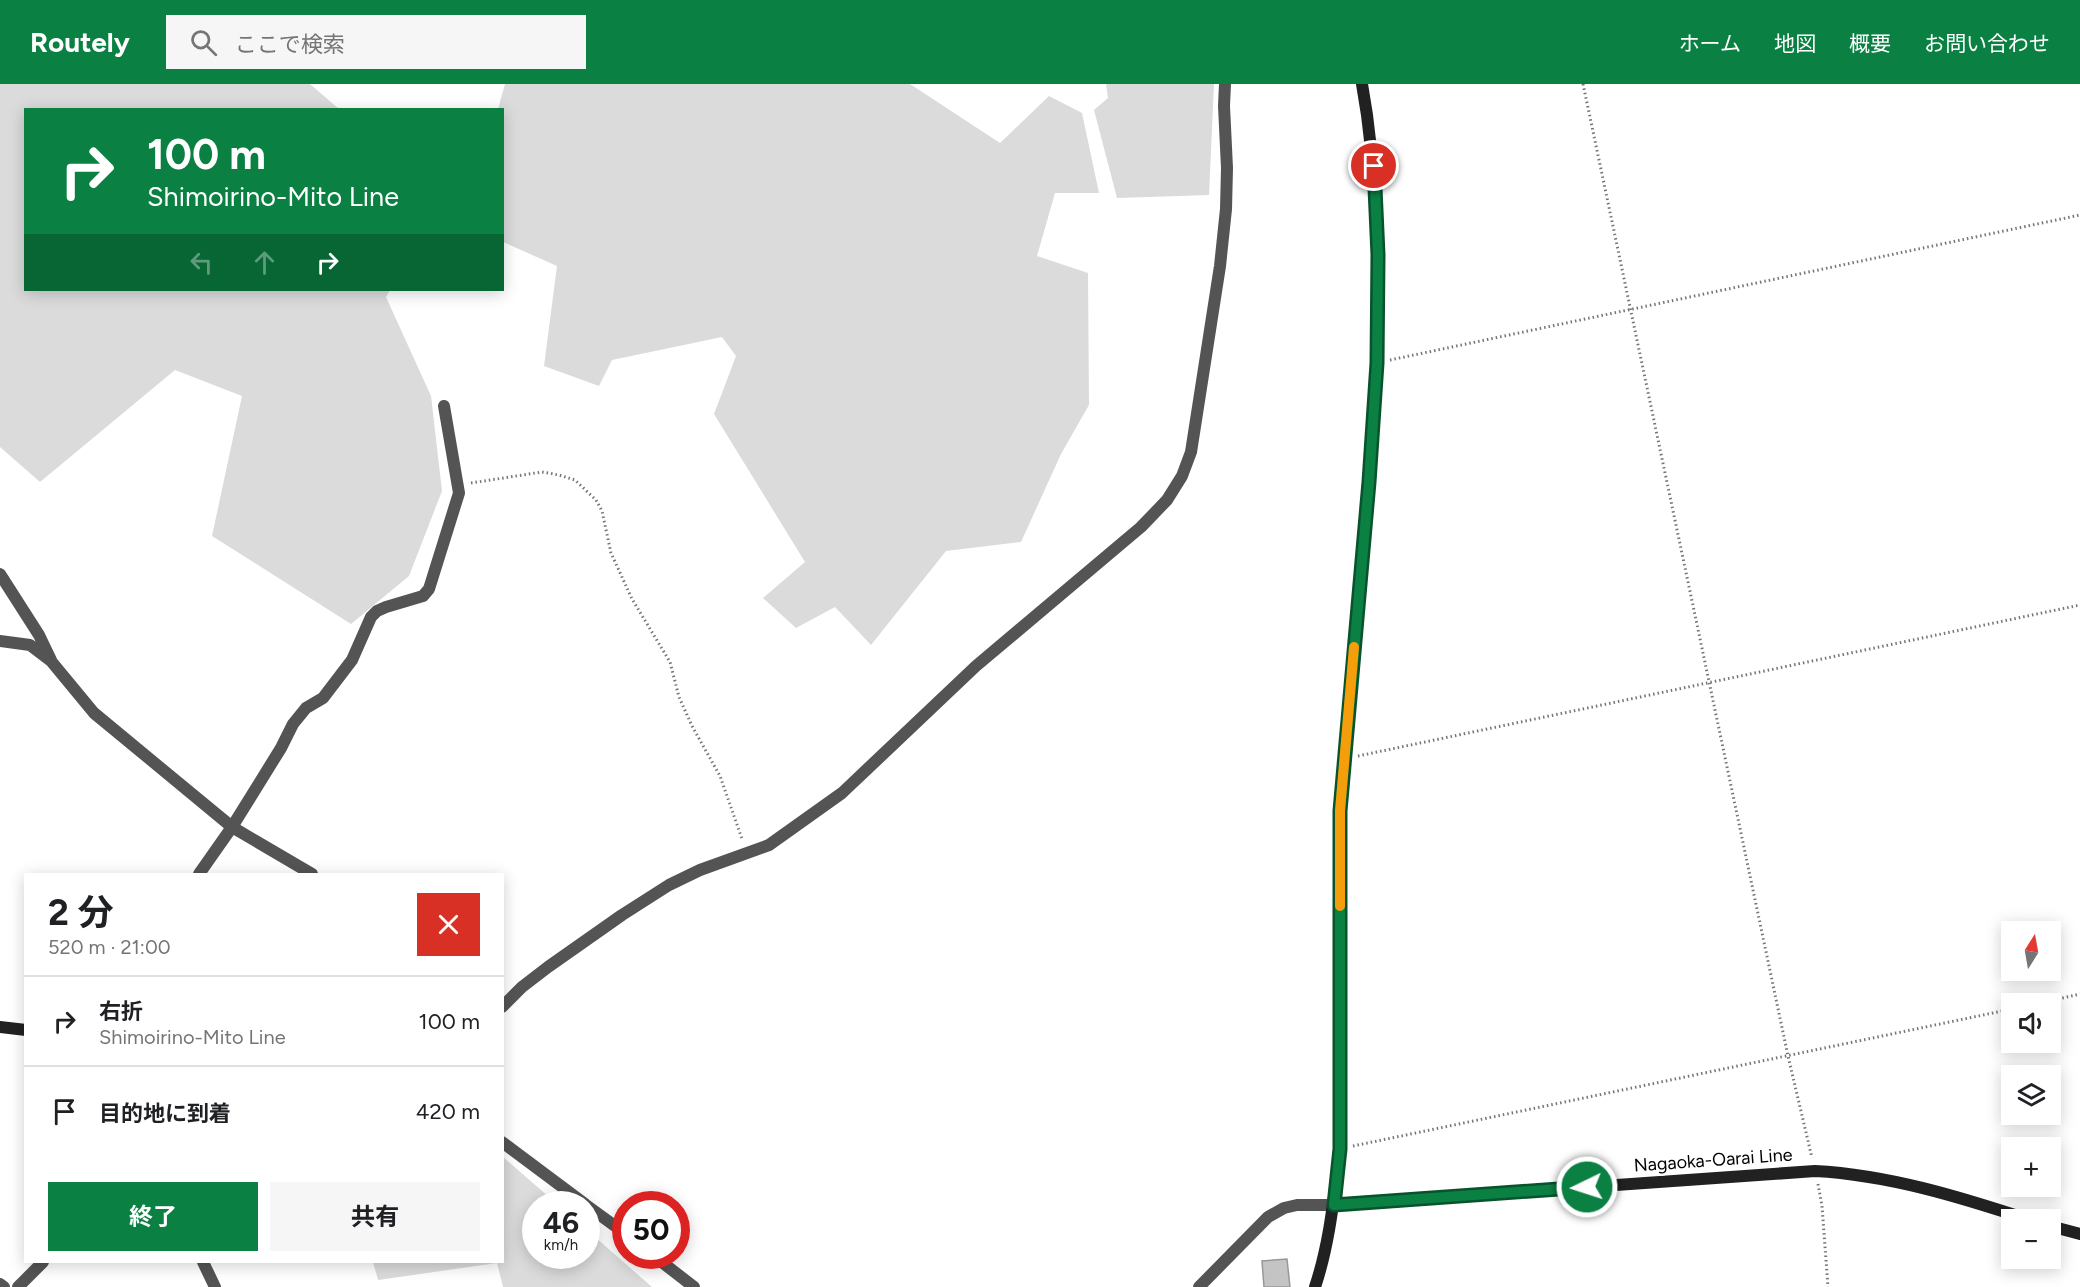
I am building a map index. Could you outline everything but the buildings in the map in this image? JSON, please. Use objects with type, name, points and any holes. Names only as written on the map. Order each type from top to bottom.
[{"type":"main road","points":[[1315,1287],[1326,1249],[1334,1205],[1340,1149],[1340,852],[1344,758],[1369,482],[1377,363],[1378,255],[1375,183],[1362,84]]},
{"type":"main road","points":[[0,1027],[24,1030]]},
{"type":"main road","name":"Nagaoka-Oarai Line","points":[[1334,1205],[1815,1170],[1884,1178],[2001,1211]]},
{"type":"main road","points":[[2061,1229],[2080,1234]]},
{"type":"street","points":[[504,1005],[522,987],[554,962],[669,885],[699,870],[769,845],[842,793],[976,666],[1141,527],[1167,500],[1182,476],[1191,452],[1220,266],[1226,209],[1225,84]]},
{"type":"street","points":[[200,873],[232,827],[281,748],[293,724],[306,708],[323,698],[352,660],[371,616],[377,610],[423,596],[429,589],[459,494],[444,406]]},
{"type":"street","points":[[0,574],[39,635],[51,661]]},
{"type":"street","points":[[0,641],[30,645],[51,661],[94,713],[232,827],[310,873]]},
{"type":"street","points":[[504,1144],[567,1191]]},
{"type":"street","points":[[1199,1287],[1268,1217],[1297,1204],[1334,1205]]},
{"type":"street","points":[[18,1287],[42,1263]]},
{"type":"street","points":[[203,1263],[215,1287]]},
{"type":"street","points":[[671,1269],[694,1287]]},
{"type":"street","points":[[0,1284],[4,1287]]},
{"type":"path","points":[[1583,84],[1788,1056],[1815,1170],[1822,1206],[1828,1287]]},
{"type":"path","points":[[1377,363],[2080,215]]},
{"type":"path","points":[[458,485],[542,472],[575,480],[596,500],[602,512],[611,553],[632,599],[670,662],[673,679],[688,717],[720,776],[747,853]]},
{"type":"path","points":[[1344,758],[2080,605]]},
{"type":"path","points":[[2061,998],[2080,994]]},
{"type":"path","points":[[1340,1149],[2001,1011]]},
{"type":"shaded area","points":[[0,84],[310,84],[338,108],[24,108],[24,291],[389,291],[386,297],[431,396],[442,491],[409,576],[351,624],[212,536],[242,396],[175,370],[40,482],[0,447]]},
{"type":"shaded area","points":[[505,84],[910,84],[1000,143],[1049,96],[1082,113],[1099,193],[1055,193],[1037,256],[1088,273],[1089,405],[1061,454],[1021,542],[946,551],[871,645],[835,607],[796,628],[763,598],[805,562],[714,414],[736,356],[722,337],[612,360],[599,386],[544,366],[557,266],[504,242],[504,108],[498,108]]},
{"type":"shaded area","points":[[1106,84],[1214,84],[1209,195],[1117,198],[1094,110],[1108,98]]},
{"type":"shaded area","points":[[504,1158],[542,1191],[522,1191],[522,1269],[600,1269],[600,1241],[612,1252],[612,1269],[631,1269],[652,1287],[503,1287],[497,1263],[504,1263]]},
{"type":"shaded area","points":[[373,1263],[497,1263],[378,1280]]},
{"type":"slow traffic","points":[[1340,906],[1340,811],[1354,647]]},
{"type":"route","points":[[1374,166],[1378,255],[1377,363],[1369,482],[1340,811],[1340,1149],[1334,1205],[1587,1187]]}]
